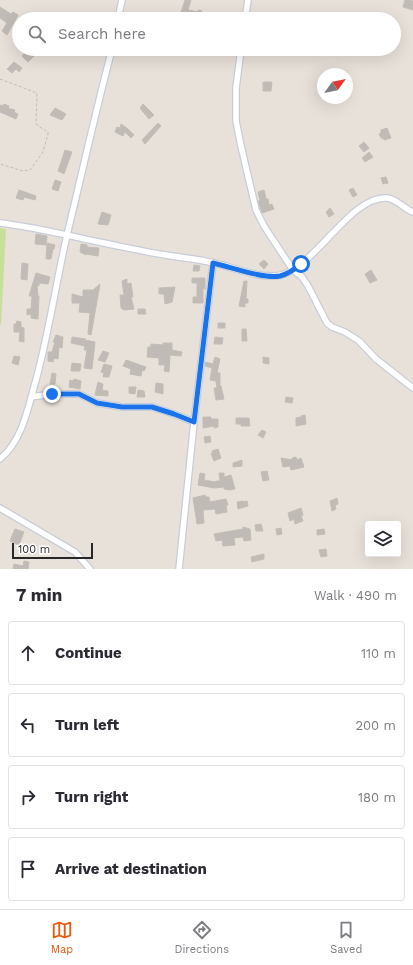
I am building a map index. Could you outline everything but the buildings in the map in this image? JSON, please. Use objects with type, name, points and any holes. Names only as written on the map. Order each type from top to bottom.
[{"type":"street","points":[[119,12],[122,0]]},
{"type":"street","points":[[246,12],[248,0]]},
{"type":"street","points":[[0,459],[16,439],[23,423],[45,347],[67,236],[110,56]]},
{"type":"street","points":[[240,56],[236,88],[236,121],[251,195],[259,218],[293,270],[302,277],[308,286],[327,323],[359,341],[376,359],[413,388]]},
{"type":"street","points":[[0,223],[20,225],[67,236],[213,263],[262,276],[272,277],[281,276],[293,270],[310,256],[352,214],[362,206],[372,201],[386,198],[394,200],[413,212]]},
{"type":"street","points":[[178,569],[213,263]]},
{"type":"street","points":[[31,397],[52,394],[79,394],[97,403],[122,407],[152,407],[194,422]]},
{"type":"street","points":[[0,508],[75,552],[90,569]]},
{"type":"path","points":[[0,79],[37,93],[36,123],[48,132],[48,134],[43,152],[30,170],[23,171],[0,164]]},
{"type":"green space","points":[[0,228],[6,229],[1,325],[0,324]]},
{"type":"route","points":[[52,394],[74,393],[84,396],[97,403],[122,407],[152,407],[194,422],[213,263],[262,276],[272,277],[287,274],[301,264]]}]
